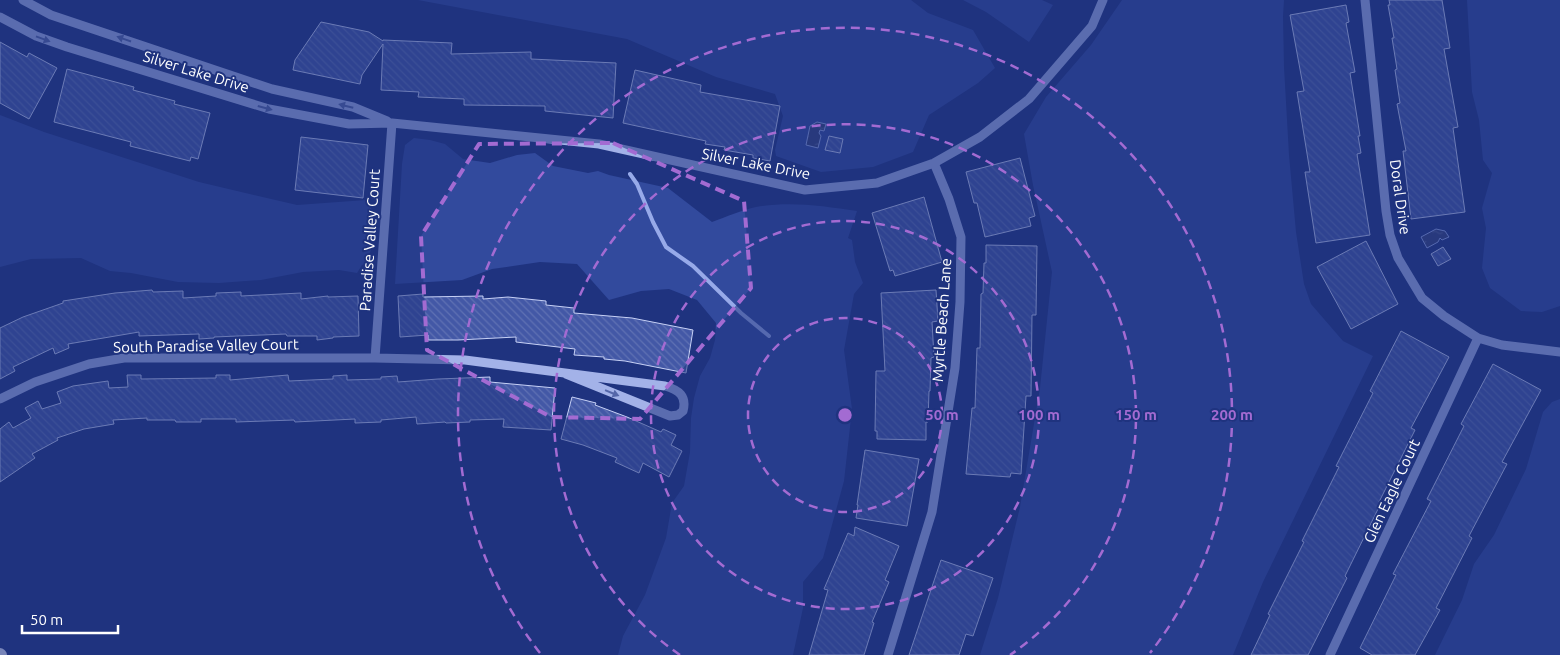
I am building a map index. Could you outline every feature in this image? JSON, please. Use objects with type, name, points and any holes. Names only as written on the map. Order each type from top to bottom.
[{"type":"street","name":"Silver Lake Drive","points":[[23,0],[51,15],[272,89],[353,107],[392,123]]},
{"type":"street","name":"Silver Lake Drive","points":[[0,17],[36,36],[67,47],[269,109],[349,124],[392,123],[599,144],[805,190],[878,183],[934,163],[980,137],[1029,99],[1092,26],[1103,0]]},
{"type":"street","name":"Doral Drive","points":[[1365,0],[1386,211],[1398,258],[1422,298],[1444,316],[1478,338],[1502,345],[1560,352]]},
{"type":"street","name":"Paradise Valley Court","points":[[374,358],[392,123]]},
{"type":"street","name":"Myrtle Beach Lane","points":[[888,655],[932,512],[955,368],[960,302],[961,237],[949,198],[934,163]]},
{"type":"street","name":"Glen Eagle Court","points":[[1330,655],[1478,338]]},
{"type":"street","name":"South Paradise Valley Court","points":[[0,399],[35,382],[89,364],[124,358],[464,360],[566,374]]},
{"type":"street","points":[[566,374],[677,389],[683,396],[685,403],[683,411],[678,415],[670,416],[566,374]]},
{"type":"street","name":"South Paradise Valley Court","points":[[0,404],[14,393]]},
{"type":"highlighted area","points":[[613,143],[744,201],[751,288],[640,419],[551,417],[427,350],[421,236],[479,144]]},
{"type":"shaded area","points":[[418,0],[911,0],[928,13],[973,30],[995,68],[978,83],[929,115],[913,152],[873,167],[821,172],[776,156],[775,150],[783,116],[775,94],[716,77],[627,39]]},
{"type":"shaded area","points":[[963,0],[1042,0],[1053,5],[1029,42],[986,12]]},
{"type":"shaded area","points":[[1122,0],[1284,0],[1284,67],[1289,155],[1296,232],[1304,284],[1311,304],[1343,341],[1373,356],[1263,582],[1233,655],[980,655],[998,598],[1020,507],[1040,388],[1052,272],[1024,134],[1046,97],[1091,45]]},
{"type":"shaded area","points":[[1467,0],[1560,0],[1560,306],[1542,312],[1521,311],[1490,288],[1482,268],[1486,228],[1482,208],[1492,173],[1483,160],[1479,120],[1472,92]]},
{"type":"shaded area","points":[[0,115],[44,132],[199,182],[297,205],[366,200],[374,213],[371,250],[365,264],[362,265],[357,273],[339,270],[303,272],[261,280],[219,283],[178,282],[110,271],[81,258],[31,259],[0,267]]},
{"type":"shaded area","points":[[414,138],[445,144],[463,159],[490,163],[517,155],[535,153],[553,166],[588,173],[598,171],[668,188],[712,222],[756,207],[781,204],[832,207],[857,211],[848,238],[852,240],[855,262],[863,283],[854,294],[844,350],[852,409],[844,481],[823,558],[803,582],[803,608],[793,655],[618,655],[623,636],[645,595],[666,538],[672,503],[684,486],[690,452],[691,418],[694,398],[700,376],[710,358],[715,340],[716,323],[697,300],[669,289],[641,291],[609,300],[577,264],[540,262],[492,269],[462,280],[395,284],[402,164],[405,145]]},
{"type":"shaded area","points":[[1560,399],[1560,655],[1435,655],[1462,600],[1474,564],[1494,535],[1526,469],[1543,412],[1552,402]]},
{"type":"water","points":[[817,122],[826,124],[824,131],[820,130],[819,133],[821,136],[818,148],[806,145],[810,126]]},
{"type":"water","points":[[1436,229],[1445,231],[1449,237],[1442,240],[1440,238],[1438,242],[1427,248],[1421,237]]},
{"type":"building","points":[[1389,0],[1442,0],[1450,48],[1444,49],[1458,127],[1453,128],[1465,212],[1411,219],[1403,151],[1406,151],[1397,104],[1400,103],[1392,38],[1394,38],[1388,5],[1390,5]]},
{"type":"building","points":[[1346,5],[1349,22],[1346,23],[1355,72],[1350,73],[1360,136],[1358,136],[1361,153],[1357,154],[1370,235],[1316,243],[1305,172],[1310,172],[1297,92],[1304,91],[1290,15]]},
{"type":"building","points":[[321,22],[369,32],[383,41],[452,43],[451,54],[531,52],[531,59],[616,63],[613,118],[545,111],[545,106],[464,105],[464,99],[418,97],[419,92],[381,90],[383,44],[362,75],[360,84],[293,70],[295,60]]},
{"type":"building","points":[[0,42],[27,57],[29,53],[57,68],[29,119],[0,103]]},
{"type":"building","points":[[67,69],[134,87],[133,90],[175,101],[174,104],[210,113],[198,159],[191,157],[190,161],[130,146],[131,142],[54,122]]},
{"type":"building","points":[[635,70],[701,85],[700,92],[780,106],[770,161],[753,158],[753,155],[724,150],[725,147],[705,144],[706,141],[623,123]]},
{"type":"building","points":[[829,136],[843,139],[840,153],[825,150]]},
{"type":"building","points":[[301,137],[368,145],[363,198],[295,190]]},
{"type":"building","points":[[1020,158],[1035,216],[1029,218],[1031,226],[985,237],[977,203],[974,203],[966,172]]},
{"type":"building","points":[[924,197],[942,262],[895,276],[893,270],[890,271],[872,213]]},
{"type":"building","points":[[1366,241],[1398,304],[1351,329],[1317,267]]},
{"type":"building","points":[[986,245],[1037,246],[1036,315],[1032,315],[1031,396],[1026,396],[1021,474],[1011,473],[1010,477],[966,474],[972,408],[975,408],[977,348],[980,348],[981,294],[983,293]]},
{"type":"building","points":[[1443,247],[1451,259],[1438,266],[1431,254]]},
{"type":"building","points":[[152,290],[153,292],[183,291],[183,298],[216,296],[216,293],[241,292],[241,296],[301,293],[301,299],[328,296],[358,296],[359,336],[317,340],[317,336],[287,336],[286,334],[199,339],[199,334],[139,336],[139,332],[68,344],[69,348],[55,354],[53,348],[13,367],[15,371],[0,379],[0,328],[23,317],[63,303],[63,301],[115,293]]},
{"type":"building","points":[[936,290],[938,321],[932,322],[934,357],[931,358],[926,440],[877,439],[877,431],[875,431],[876,371],[885,371],[881,293]]},
{"type":"building","points":[[423,294],[423,297],[483,296],[483,299],[508,297],[546,301],[546,305],[574,308],[574,313],[632,318],[693,330],[686,373],[625,361],[604,359],[604,357],[574,355],[575,349],[516,342],[516,337],[428,340],[428,335],[400,337],[398,296]]},
{"type":"building","points":[[1401,331],[1449,357],[1411,428],[1415,430],[1345,576],[1347,578],[1308,655],[1251,655],[1270,615],[1268,614],[1304,542],[1302,541],[1339,467],[1336,466],[1373,393],[1370,391]]},
{"type":"building","points":[[1493,364],[1541,390],[1502,462],[1507,464],[1469,536],[1472,538],[1436,608],[1440,610],[1415,655],[1372,655],[1360,648],[1396,575],[1393,574],[1431,501],[1427,499],[1464,426],[1461,424]]},
{"type":"building","points":[[127,375],[141,375],[141,379],[216,378],[216,375],[230,375],[230,380],[288,375],[289,381],[333,379],[333,376],[347,375],[347,380],[381,379],[381,377],[397,376],[398,382],[490,377],[490,382],[555,388],[551,430],[503,427],[504,419],[417,424],[416,417],[381,420],[381,422],[355,423],[355,419],[295,422],[294,420],[236,422],[236,419],[201,419],[201,422],[176,422],[175,420],[147,420],[147,418],[113,420],[114,424],[84,429],[57,438],[58,440],[32,454],[35,458],[0,482],[0,429],[9,422],[13,428],[31,418],[25,408],[38,401],[42,409],[61,403],[57,392],[73,386],[108,381],[109,388],[128,387]]},
{"type":"building","points":[[572,397],[596,403],[595,405],[661,432],[663,429],[676,435],[671,445],[682,451],[669,477],[643,463],[639,473],[615,462],[617,458],[561,439]]},
{"type":"building","points":[[865,450],[919,459],[907,526],[856,518]]},
{"type":"building","points":[[855,527],[899,546],[885,580],[889,582],[872,622],[874,623],[864,655],[809,655],[828,590],[824,589],[848,533],[854,536]]},
{"type":"building","points":[[941,560],[993,578],[973,636],[966,634],[959,655],[909,655]]},
{"type":"waterway","points":[[630,174],[637,184],[666,247],[693,266],[741,313],[769,336]]}]
